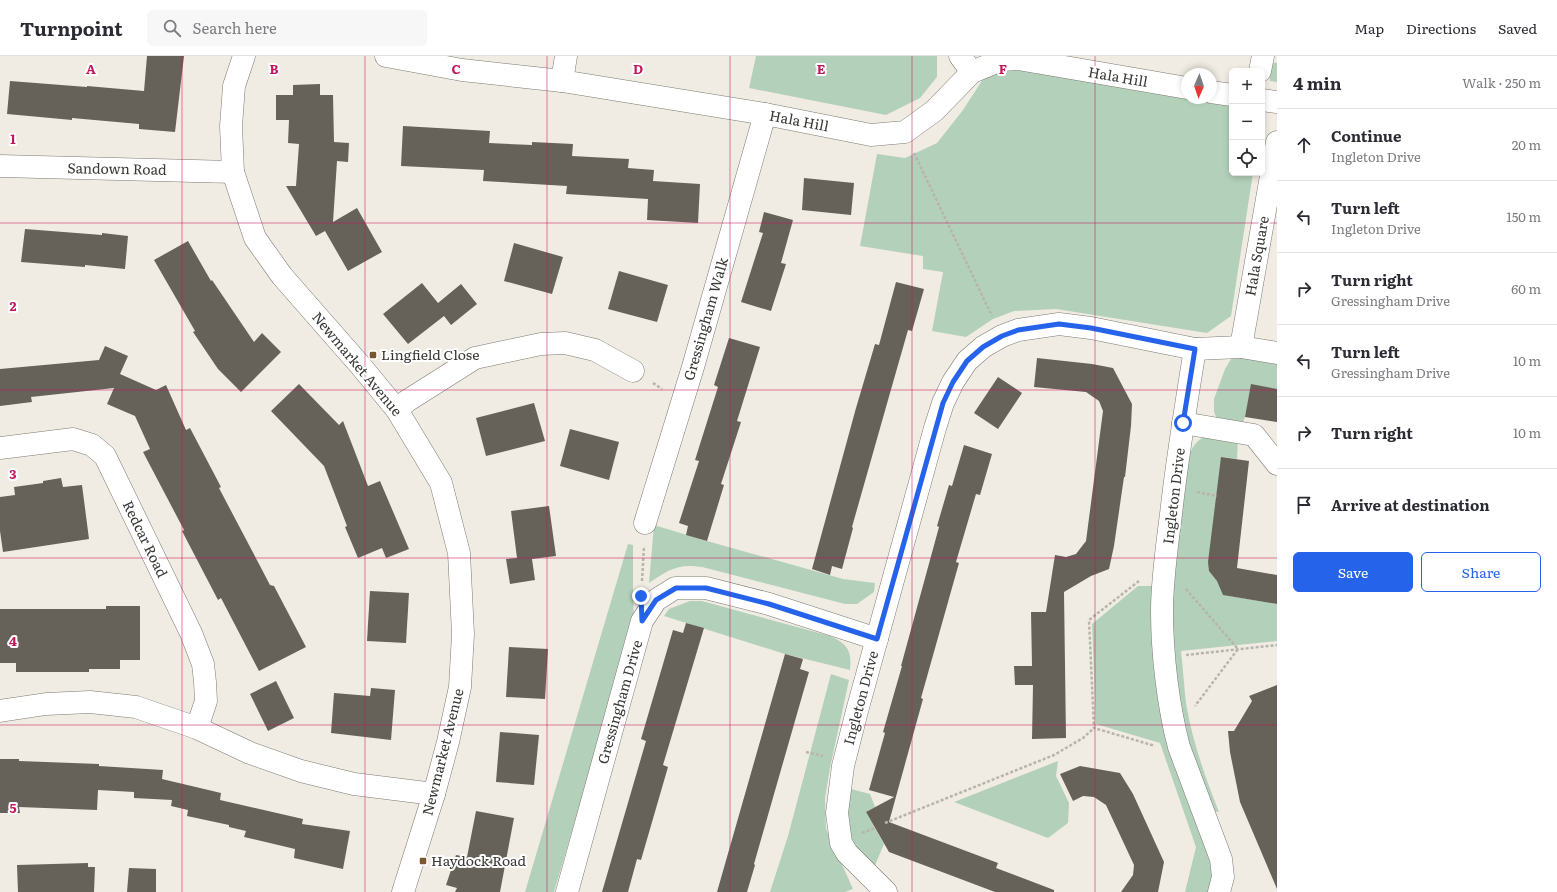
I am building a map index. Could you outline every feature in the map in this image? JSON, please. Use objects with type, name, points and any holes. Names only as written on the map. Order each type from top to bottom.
[{"type":"street","name":"Newmarket Avenue","points":[[244,56],[234,86],[231,126],[233,172],[255,238],[282,276],[360,365],[396,410],[440,483],[459,553],[463,634],[460,687],[448,742],[434,794],[403,892]]},
{"type":"street","name":"Hala Hill","points":[[386,56],[462,70],[562,81],[765,114],[871,135],[905,132],[934,111],[966,64],[1018,59],[1049,60],[1181,87]]},
{"type":"street","points":[[562,81],[566,56]]},
{"type":"street","points":[[1261,68],[1263,56]]},
{"type":"street","points":[[1217,93],[1229,95]]},
{"type":"street","points":[[1265,100],[1277,102]]},
{"type":"street","name":"Gressingham Walk","points":[[645,524],[693,367],[765,114]]},
{"type":"street","name":"Hala Square","points":[[1241,347],[1277,142]]},
{"type":"street","name":"Sandown Road","points":[[0,166],[233,172]]},
{"type":"street","name":"Ingleton Drive","points":[[886,892],[847,853],[841,843],[837,813],[844,762],[943,403],[953,382],[967,361],[983,347],[1002,336],[1018,330],[1059,324],[1091,328],[1195,349],[1183,423],[1165,564],[1162,611],[1164,658],[1175,732],[1194,788],[1221,859],[1223,877],[1218,892]]},
{"type":"street","points":[[396,410],[475,358],[541,344],[565,343],[595,350],[633,371]]},
{"type":"street","points":[[1195,349],[1241,347],[1277,353]]},
{"type":"street","points":[[1183,423],[1254,435],[1277,464]]},
{"type":"street","name":"Redcar Road","points":[[0,448],[74,439],[92,445],[105,456],[191,633],[202,664],[206,700],[197,728]]},
{"type":"street","name":"Gressingham Drive","points":[[567,892],[642,621],[656,600],[676,588],[706,588],[769,604],[877,639]]},
{"type":"street","points":[[0,711],[46,704],[90,702],[136,707],[197,728],[250,753],[301,771],[354,784],[434,794]]},
{"type":"path","points":[[905,132],[1002,336]]},
{"type":"path","points":[[642,582],[645,524]]},
{"type":"path","points":[[884,823],[1054,755],[1084,738],[1094,728],[1089,620],[1141,579],[1165,564],[1238,649]]},
{"type":"path","points":[[1164,658],[1277,645]]},
{"type":"path","points":[[1175,732],[1238,649]]},
{"type":"path","points":[[1094,728],[1157,746]]},
{"type":"green space","points":[[756,56],[937,56],[937,77],[920,98],[886,115],[749,88]]},
{"type":"green space","points":[[1269,62],[1277,63],[1277,82],[1270,81]]},
{"type":"green space","points":[[1013,69],[1181,97],[1181,104],[1217,104],[1217,101],[1229,103],[1229,176],[1253,176],[1231,316],[1207,333],[1056,309],[1014,311],[993,319],[966,337],[932,331],[943,272],[923,269],[923,256],[860,246],[877,154],[905,158],[937,143],[963,110],[985,76]]},
{"type":"green space","points":[[1237,355],[1277,362],[1277,389],[1245,417],[1241,428],[1219,424],[1214,412],[1214,399],[1225,369],[1231,359]]},
{"type":"green space","points":[[1204,437],[1238,438],[1237,459],[1222,457],[1230,596],[1277,604],[1277,641],[1181,651],[1186,703],[1195,745],[1219,812],[1211,811],[1206,805],[1180,712],[1173,652],[1173,602],[1176,538],[1189,457],[1194,445]]},
{"type":"green space","points":[[654,525],[843,579],[875,583],[874,592],[857,604],[845,604],[694,566],[680,567],[668,571],[649,583]]},
{"type":"green space","points":[[628,544],[633,545],[634,621],[554,892],[525,892]]},
{"type":"green space","points":[[1138,586],[1152,586],[1151,635],[1161,712],[1212,860],[1213,877],[1209,892],[1185,892],[1196,847],[1160,743],[1096,724],[1092,624]]},
{"type":"green space","points":[[690,601],[702,601],[830,636],[841,642],[847,648],[850,657],[850,670],[785,654],[664,616],[669,609]]},
{"type":"green space","points":[[831,674],[849,680],[825,798],[826,829],[853,889],[845,892],[770,892],[788,836]]},
{"type":"green space","points":[[1058,761],[1056,776],[1069,803],[1068,823],[1048,838],[954,802]]},
{"type":"green space","points":[[851,789],[870,794],[875,807],[866,812],[884,844],[873,870],[849,836],[847,816]]},
{"type":"building","points":[[147,56],[184,56],[175,132],[139,129],[139,124],[7,114],[10,81],[144,91]]},
{"type":"building","points":[[320,84],[320,95],[333,95],[334,142],[349,143],[348,162],[337,161],[333,222],[357,208],[382,252],[348,271],[325,231],[316,236],[286,186],[296,186],[299,144],[288,143],[289,120],[276,120],[276,95],[293,95],[293,85]]},
{"type":"building","points":[[403,126],[490,131],[489,143],[532,145],[532,142],[573,144],[572,156],[629,159],[628,168],[654,170],[653,181],[700,184],[698,223],[647,220],[648,199],[566,194],[567,186],[483,181],[484,170],[401,166]]},
{"type":"building","points":[[804,178],[854,183],[851,215],[802,210]]},
{"type":"building","points":[[764,212],[793,220],[781,263],[786,264],[771,311],[741,302],[763,233],[759,232]]},
{"type":"building","points":[[25,229],[102,235],[102,233],[128,236],[125,269],[85,265],[85,267],[21,262]]},
{"type":"building","points":[[188,241],[211,281],[212,280],[254,342],[262,333],[281,352],[241,392],[218,369],[193,332],[195,331],[154,260]]},
{"type":"building","points":[[514,243],[563,257],[552,294],[504,281]]},
{"type":"building","points":[[619,271],[668,285],[657,322],[608,309]]},
{"type":"building","points":[[896,282],[924,289],[912,331],[908,330],[852,527],[853,528],[842,569],[832,566],[830,575],[812,569],[856,408],[875,344],[879,345]]},
{"type":"building","points":[[422,283],[438,303],[461,284],[477,304],[451,325],[444,316],[408,344],[383,314]]},
{"type":"building","points":[[729,338],[760,347],[737,421],[741,422],[721,484],[724,485],[707,541],[686,535],[688,526],[679,523],[699,461],[695,460],[718,387],[714,385]]},
{"type":"building","points":[[105,346],[128,356],[120,374],[156,390],[166,385],[186,430],[190,428],[221,487],[219,488],[270,585],[274,586],[306,647],[259,671],[221,598],[218,600],[182,531],[184,530],[143,452],[150,449],[135,416],[107,404],[114,388],[31,397],[32,402],[0,406],[0,369],[99,360]]},
{"type":"building","points":[[1037,358],[1092,364],[1113,368],[1132,404],[1125,477],[1109,569],[1091,576],[1064,592],[1066,738],[1032,739],[1033,685],[1015,685],[1014,666],[1032,666],[1031,612],[1046,612],[1055,555],[1066,557],[1076,554],[1086,541],[1103,411],[1099,401],[1086,392],[1034,387]]},
{"type":"building","points":[[998,377],[1022,393],[998,429],[974,413]]},
{"type":"building","points":[[299,384],[339,425],[343,421],[368,486],[380,481],[409,549],[386,558],[382,548],[358,558],[345,527],[347,526],[324,466],[271,411]]},
{"type":"building","points":[[1251,384],[1277,389],[1277,422],[1245,417]]},
{"type":"building","points":[[534,403],[545,441],[486,456],[476,418]]},
{"type":"building","points":[[570,429],[619,442],[609,480],[560,466]]},
{"type":"building","points":[[964,445],[992,454],[980,495],[976,494],[956,562],[959,563],[921,698],[923,699],[889,822],[998,863],[996,868],[1054,890],[1054,892],[995,892],[889,852],[866,812],[894,797],[869,790],[885,733],[883,732],[939,527],[937,526],[949,485],[952,486]]},
{"type":"building","points":[[1221,457],[1249,461],[1237,568],[1277,575],[1277,604],[1223,595],[1217,581],[1209,571],[1208,562]]},
{"type":"building","points":[[61,478],[63,487],[82,485],[89,539],[3,552],[0,531],[0,497],[15,495],[14,487],[43,483],[43,481]]},
{"type":"building","points":[[549,506],[556,556],[532,559],[535,580],[510,584],[506,559],[517,558],[511,511]]},
{"type":"building","points":[[370,591],[409,593],[406,643],[367,641]]},
{"type":"building","points":[[106,606],[140,606],[140,660],[120,660],[120,669],[89,669],[89,672],[16,672],[16,663],[0,663],[0,609],[106,609]]},
{"type":"building","points":[[686,623],[704,628],[663,765],[668,767],[641,860],[637,859],[628,892],[602,892],[646,741],[641,739],[673,630],[683,633]]},
{"type":"building","points":[[509,647],[548,649],[545,699],[506,697]]},
{"type":"building","points":[[785,654],[803,659],[800,669],[809,672],[754,864],[755,865],[747,892],[717,892]]},
{"type":"building","points":[[276,681],[294,718],[268,731],[250,694]]},
{"type":"building","points":[[1277,685],[1277,889],[1240,802],[1230,752],[1228,731],[1234,731],[1252,701],[1249,696]]},
{"type":"building","points":[[371,688],[395,690],[391,740],[331,733],[334,693],[370,696]]},
{"type":"building","points":[[500,732],[539,735],[534,785],[496,782]]},
{"type":"building","points":[[0,759],[99,764],[99,766],[163,770],[162,779],[221,793],[220,800],[303,819],[302,824],[350,831],[343,869],[294,858],[295,849],[244,837],[246,831],[229,827],[229,825],[187,816],[188,810],[171,806],[172,800],[134,798],[134,792],[98,790],[97,810],[19,807],[20,813],[0,813]]},
{"type":"building","points":[[1080,766],[1120,773],[1133,794],[1164,862],[1158,892],[1121,892],[1133,875],[1134,865],[1106,805],[1094,797],[1083,796],[1073,801],[1060,774]]},
{"type":"building","points":[[476,811],[514,818],[500,892],[455,892],[457,888],[446,885],[456,855],[467,857]]},
{"type":"building","points":[[88,863],[88,867],[95,867],[94,892],[18,892],[17,865]]},
{"type":"building","points":[[129,868],[156,869],[156,892],[127,892]]},
{"type":"place","name":"Lingfield Close","points":[[373,355]]},
{"type":"place","name":"Haydock Road","points":[[423,861]]},
{"type":"route","points":[[641,596],[642,621],[656,600],[676,588],[706,588],[769,604],[877,639],[943,403],[953,382],[967,361],[983,347],[1002,336],[1018,330],[1059,324],[1091,328],[1195,349],[1183,423]]}]
